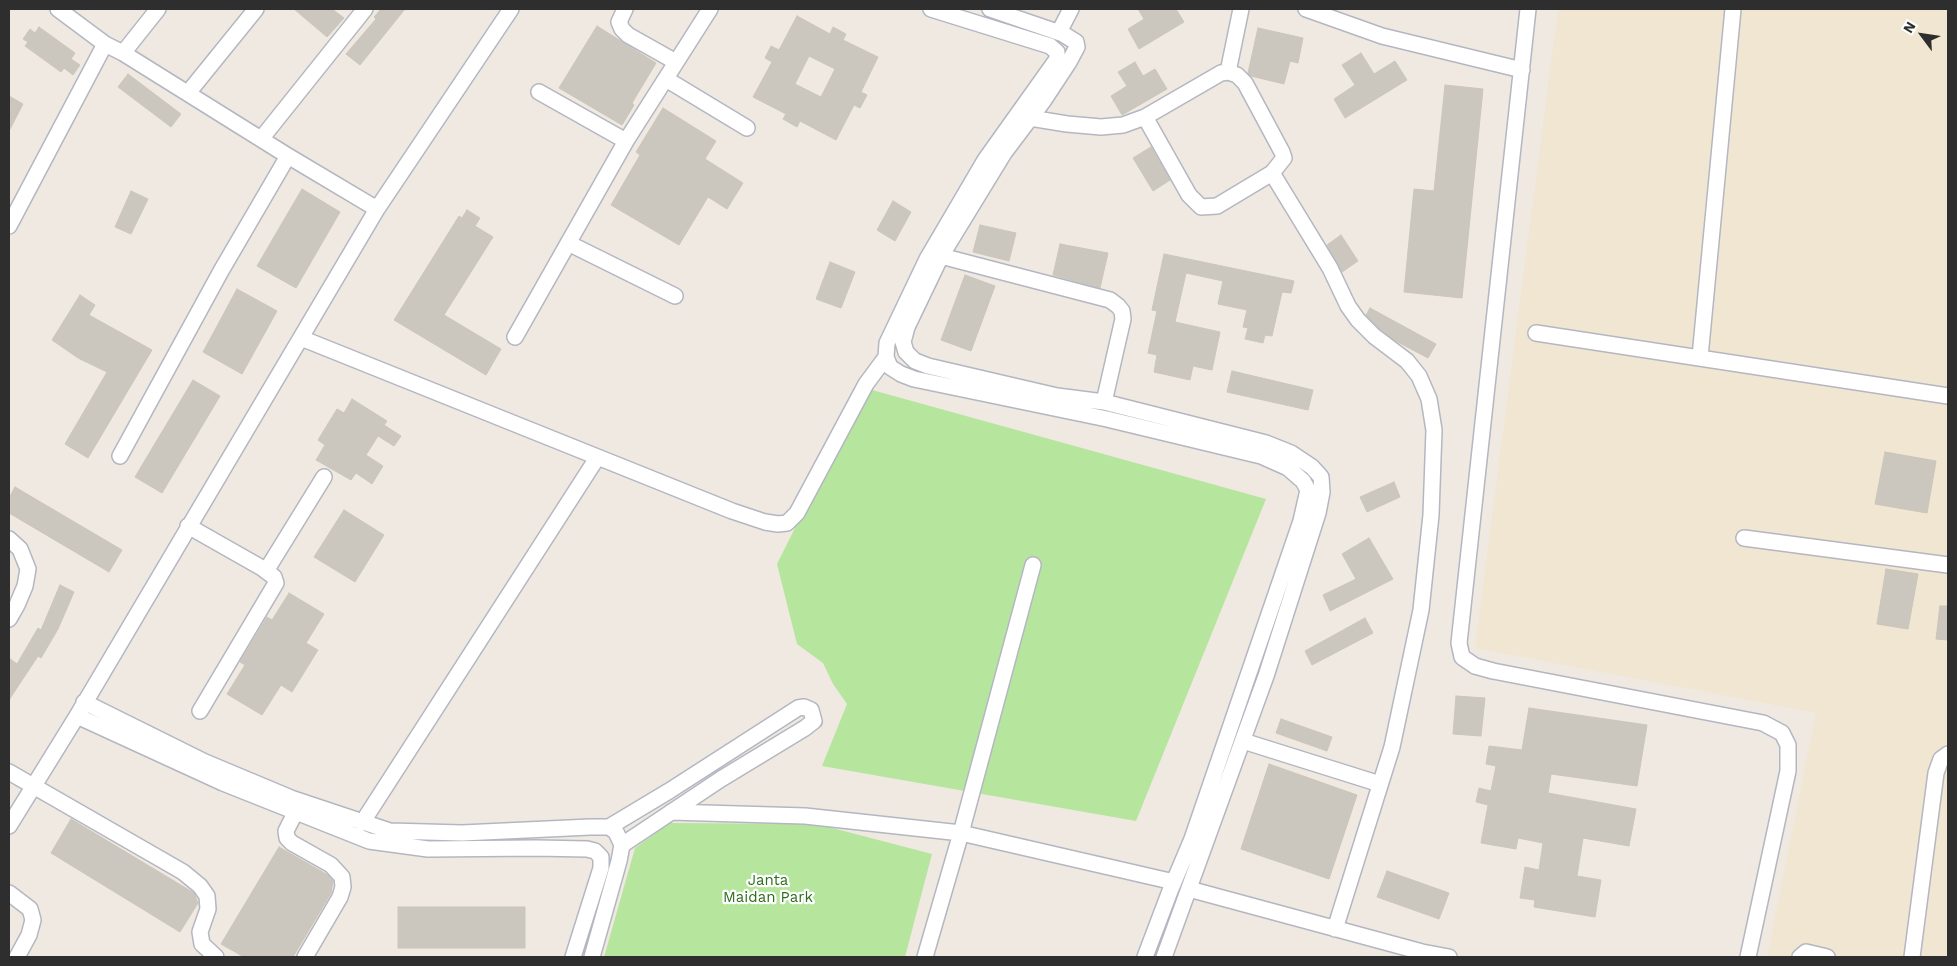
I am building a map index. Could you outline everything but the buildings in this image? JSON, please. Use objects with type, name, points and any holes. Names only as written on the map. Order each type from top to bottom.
[{"type":"street","points":[[124,53],[158,9]]},
{"type":"street","points":[[188,93],[256,9]]},
{"type":"street","points":[[261,139],[365,9]]},
{"type":"street","points":[[9,826],[81,709],[377,209],[510,9]]},
{"type":"street","points":[[625,9],[619,22],[622,29],[628,35],[676,62]]},
{"type":"street","points":[[515,337],[626,141],[710,9]]},
{"type":"street","points":[[931,9],[1050,46],[1057,52],[1056,59],[985,160],[927,259],[887,343],[886,357],[890,366],[900,374],[914,379],[1107,419],[1260,456],[1288,468],[1303,481],[1308,490],[1295,539],[1192,839],[1145,957]]},
{"type":"street","points":[[990,9],[1058,32],[1073,39],[1077,47],[1069,62],[1004,153],[941,256],[908,326],[903,342],[906,352],[915,361],[928,366],[1057,396],[1104,402],[1266,443],[1291,452],[1312,467],[1321,478],[1322,492],[1318,514],[1266,676],[1164,957]]},
{"type":"street","points":[[1058,32],[1071,9]]},
{"type":"street","points":[[1228,72],[1241,9]]},
{"type":"street","points":[[1306,9],[1382,36],[1522,70]]},
{"type":"street","points":[[1528,9],[1459,643],[1462,657],[1474,666],[1493,671],[1763,723],[1782,733],[1788,745],[1788,770],[1748,957]]},
{"type":"street","points":[[1700,357],[1733,9]]},
{"type":"street","points":[[65,11],[105,44],[124,53],[288,156],[377,209]]},
{"type":"street","points":[[9,226],[105,44]]},
{"type":"street","points":[[1030,118],[1068,124],[1123,125],[1145,117],[1221,74],[1228,72],[1237,75],[1245,84],[1284,158],[1272,173],[1217,206],[1201,207],[1189,195],[1145,117]]},
{"type":"street","points":[[666,79],[746,128]]},
{"type":"street","points":[[539,92],[626,141]]},
{"type":"street","points":[[120,456],[221,271],[288,156]]},
{"type":"street","points":[[1272,173],[1330,268],[1348,306],[1358,320],[1374,336],[1407,361],[1419,376],[1429,399],[1434,430],[1431,515],[1421,610],[1392,747],[1335,929]]},
{"type":"street","points":[[568,243],[675,296]]},
{"type":"street","points":[[941,256],[1110,300],[1118,306],[1122,311],[1123,319],[1104,402]]},
{"type":"street","points":[[1536,333],[1948,396]]},
{"type":"street","points":[[301,338],[597,458],[765,522],[786,522],[797,513],[866,384],[886,357]]},
{"type":"street","points":[[362,823],[597,458]]},
{"type":"street","points":[[266,571],[324,477]]},
{"type":"street","points":[[188,526],[266,571],[274,577],[276,584],[200,711]]},
{"type":"street","points":[[1744,538],[1948,565]]},
{"type":"street","points":[[9,539],[20,549],[28,569],[25,586],[9,619]]},
{"type":"street","points":[[925,957],[961,833],[1033,565]]},
{"type":"street","points":[[81,709],[291,798],[362,823],[390,831],[462,833],[590,826],[610,827],[798,708],[804,707],[811,710],[814,721],[805,728],[622,845]]},
{"type":"street","points":[[81,709],[224,783],[369,841],[428,849],[587,849],[595,851],[601,857],[601,868],[573,957]]},
{"type":"street","points":[[1243,741],[1380,784]]},
{"type":"street","points":[[1912,957],[1936,773],[1942,759],[1948,754]]},
{"type":"street","points":[[9,772],[183,872],[200,886],[207,896],[208,909],[200,932],[202,944],[216,957]]},
{"type":"street","points":[[296,812],[286,831],[287,838],[292,843],[331,865],[342,877],[343,887],[340,897],[305,957]]},
{"type":"street","points":[[671,812],[806,816],[961,833],[1174,882]]},
{"type":"street","points":[[592,957],[622,845],[616,832],[610,827]]},
{"type":"street","points":[[1189,889],[1335,929],[1391,951],[1449,957]]},
{"type":"street","points":[[9,893],[30,910],[33,920],[29,935],[17,957]]},
{"type":"street","points":[[1800,957],[1806,952],[1827,957]]},
{"type":"shaded area","points":[[1558,9],[1948,9],[1948,957],[1767,957],[1816,713],[1475,648]]},
{"type":"green space","points":[[865,388],[1266,499],[1136,821],[822,766],[847,704],[833,684],[823,663],[797,644],[777,564]]},
{"type":"green space","name":"Janta Maidan Park","points":[[670,823],[817,824],[932,854],[905,957],[604,957],[635,848]]}]
